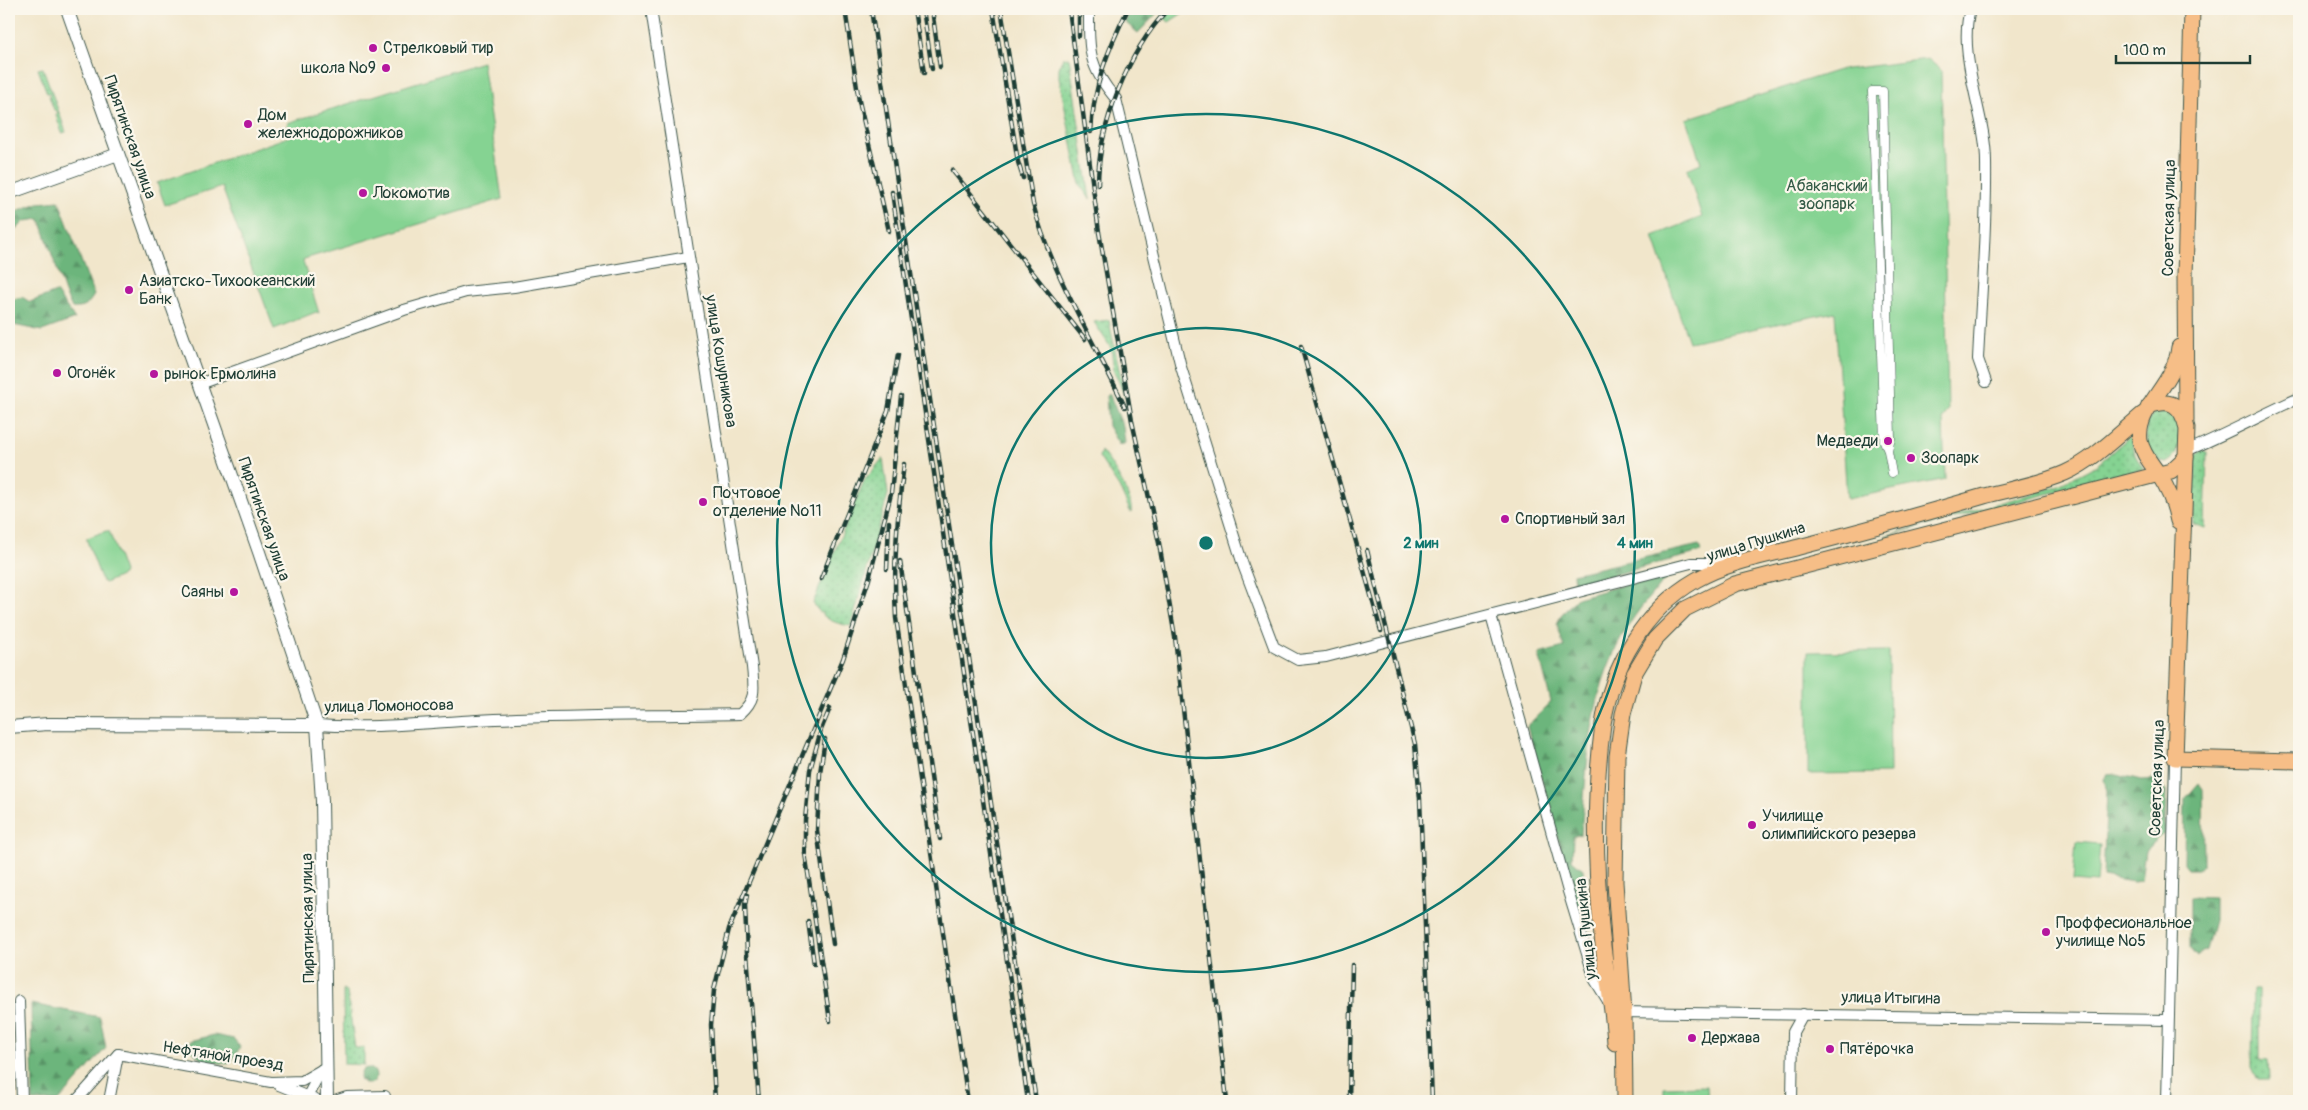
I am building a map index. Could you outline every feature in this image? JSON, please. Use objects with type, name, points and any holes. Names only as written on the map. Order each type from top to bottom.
[{"type":"main road","name":"Советская улица","points":[[2186,428],[2185,298],[2192,9]]},
{"type":"main road","name":"улица Пушкина","points":[[1614,1101],[1619,1011],[1601,928],[1597,807],[1604,722],[1615,676],[1639,630],[1669,599],[1696,579],[1738,563],[2065,473],[2100,451],[2146,410],[2164,388],[2176,362],[2185,298]]},
{"type":"main road","points":[[2159,474],[2171,471],[2186,453],[2186,428],[2183,415],[2176,406],[2161,402],[2146,410],[2140,440],[2144,452],[2159,474],[2171,497],[2179,527],[2182,559]]},
{"type":"main road","name":"Советская улица","points":[[2175,758],[2186,453]]},
{"type":"main road","name":"улица Пушкина","points":[[1625,1101],[1619,1011],[1615,882],[1617,756],[1623,714],[1634,674],[1655,639],[1685,609],[1735,584],[2159,474]]},
{"type":"main road","points":[[2100,490],[2144,485],[2161,489],[2171,497]]},
{"type":"main road","points":[[2175,758],[2299,761]]},
{"type":"street","name":"Пирятинская улица","points":[[67,9],[316,725],[322,801],[323,1064],[327,1101]]},
{"type":"street","name":"улица Кошурникова","points":[[652,9],[688,257],[706,360],[752,667],[755,692],[750,705],[740,714]]},
{"type":"street","points":[[1090,9],[1089,51],[1099,79],[1116,99],[1181,367],[1243,566],[1274,647],[1298,660],[1326,657],[1691,563],[1738,563]]},
{"type":"street","points":[[1970,9],[1967,21],[1970,67],[1986,160],[1978,359],[1986,382]]},
{"type":"street","points":[[1888,451],[1891,438],[1883,90],[1872,91],[1884,441],[1892,473]]},
{"type":"street","points":[[9,193],[118,154]]},
{"type":"street","points":[[199,384],[404,310],[466,292],[514,287],[688,257]]},
{"type":"street","points":[[2186,453],[2252,419],[2299,398]]},
{"type":"street","points":[[1491,615],[1595,980],[1619,1011]]},
{"type":"street","name":"улица Ломоносова","points":[[9,726],[48,724],[316,725],[344,727],[403,726],[477,720],[740,714]]},
{"type":"street","name":"Советская улица","points":[[2167,1101],[2175,758]]},
{"type":"street","points":[[18,1001],[22,1101]]},
{"type":"street","name":"улица Итыгина","points":[[1619,1011],[2168,1020]]},
{"type":"street","points":[[1792,1101],[1793,1032],[1803,1014]]},
{"type":"street","points":[[76,1101],[118,1054]]},
{"type":"street","points":[[109,1101],[118,1054]]},
{"type":"street","name":"Нефтяной проезд","points":[[118,1054],[271,1082],[302,1080],[323,1064]]},
{"type":"street","points":[[306,1100],[323,1064]]},
{"type":"street","points":[[271,1082],[294,1089],[306,1100],[318,1101]]},
{"type":"street","points":[[336,1101],[347,1097],[385,1098]]},
{"type":"green space","points":[[1132,9],[1161,9],[1138,33],[1125,22]]},
{"type":"green space","points":[[1173,9],[1189,9],[1169,22],[1163,17]]},
{"type":"green space","points":[[1069,57],[1090,199],[1080,185],[1059,78],[1059,66],[1063,58]]},
{"type":"green space","name":"Абаканский зоопарк","points":[[1928,59],[1941,70],[1948,410],[1943,419],[1945,479],[1847,499],[1835,312],[1689,342],[1653,236],[1702,217],[1687,169],[1701,163],[1686,119],[1839,70]]},
{"type":"green space","name":"Локомотив","points":[[482,62],[502,199],[304,259],[303,262],[319,313],[316,312],[274,329],[222,187],[165,205],[157,183],[291,136],[287,123]]},
{"type":"green space","points":[[43,68],[66,132],[62,133],[56,115],[58,112],[54,110],[49,96],[51,93],[47,93],[38,69]]},
{"type":"green space","points":[[59,201],[94,295],[88,304],[80,308],[72,308],[65,293],[40,219],[25,221],[18,228],[9,229],[9,214],[38,203]]},
{"type":"green space","points":[[56,292],[75,319],[42,331],[9,324],[9,300],[22,297],[30,302]]},
{"type":"green space","points":[[1109,320],[1125,397],[1114,371],[1111,348],[1094,322]]},
{"type":"green space","points":[[1109,393],[1123,427],[1125,443],[1122,445],[1119,445],[1108,426],[1106,396]]},
{"type":"green space","points":[[2168,410],[2177,422],[2180,438],[2177,453],[2166,463],[2159,461],[2153,455],[2146,440],[2146,432],[2150,417],[2157,411]]},
{"type":"green space","points":[[2131,435],[2135,455],[2143,469],[1885,536],[2055,487],[2097,465]]},
{"type":"green space","points":[[2202,450],[2207,452],[2205,528],[2193,524],[2196,455]]},
{"type":"green space","points":[[1101,451],[1116,471],[1129,499],[1131,513],[1119,487],[1099,457]]},
{"type":"green space","points":[[883,458],[888,494],[851,626],[825,617],[813,603],[864,481]]},
{"type":"green space","points":[[109,531],[124,572],[123,575],[105,583],[102,581],[87,538]]},
{"type":"green space","points":[[1699,545],[1701,552],[1574,585],[1573,574]]},
{"type":"green space","points":[[1674,571],[1647,600],[1626,630],[1610,661],[1600,692],[1592,725],[1581,834],[1573,836],[1572,860],[1583,869],[1586,915],[1583,920],[1580,918],[1527,726],[1551,702],[1539,654],[1564,647],[1557,624],[1561,615],[1577,598]]},
{"type":"green space","points":[[1889,651],[1890,773],[1808,774],[1808,652]]},
{"type":"green space","points":[[2117,774],[2141,780],[2155,779],[2166,790],[2165,833],[2145,850],[2141,881],[2133,882],[2103,877],[2107,792],[2104,779],[2107,775]]},
{"type":"green space","points":[[2199,783],[2203,789],[2204,865],[2199,869],[2188,869],[2184,864],[2185,799]]},
{"type":"green space","points":[[2076,842],[2100,844],[2097,883],[2073,881]]},
{"type":"green space","points":[[2190,897],[2214,898],[2214,920],[2206,950],[2196,956],[2190,949]]},
{"type":"green space","points":[[343,989],[347,992],[355,1048],[364,1048],[364,1065],[344,1064]]},
{"type":"green space","points":[[2253,990],[2259,990],[2259,1059],[2268,1060],[2269,1080],[2258,1080],[2252,1067]]},
{"type":"green space","points":[[31,1004],[100,1017],[106,1048],[59,1101],[33,1101]]},
{"type":"green space","points":[[214,1035],[234,1039],[240,1047],[232,1061],[228,1064],[202,1061],[187,1046],[190,1041]]},
{"type":"green space","points":[[365,1068],[371,1068],[376,1073],[374,1082],[365,1084],[360,1079],[360,1073]]},
{"type":"green space","points":[[1707,1086],[1708,1101],[1664,1101],[1664,1087]]},
{"type":"railway","points":[[845,9],[859,101],[889,231]]},
{"type":"railway","points":[[871,9],[1036,1101]]},
{"type":"railway","points":[[914,9],[924,73]]},
{"type":"railway","points":[[923,9],[932,69]]},
{"type":"railway","points":[[932,9],[940,67]]},
{"type":"railway","points":[[993,9],[1018,162],[1023,178]]},
{"type":"railway","points":[[1001,9],[1033,204],[1041,231],[1062,282],[1125,407]]},
{"type":"railway","points":[[1069,9],[1099,232],[1132,421],[1159,543],[1175,637],[1227,1101]]},
{"type":"railway","points":[[1079,9],[1079,36]]},
{"type":"railway","points":[[1091,132],[1098,84],[1114,39],[1128,9]]},
{"type":"railway","points":[[1098,185],[1103,138],[1118,91],[1140,46],[1168,9]]},
{"type":"railway","points":[[952,170],[1085,339]]},
{"type":"railway","points":[[892,192],[1028,1101]]},
{"type":"railway","points":[[1301,346],[1381,631]]},
{"type":"railway","points":[[821,579],[888,411],[898,355]]},
{"type":"railway","points":[[715,1101],[711,1025],[714,990],[729,929],[843,659],[869,579],[891,494],[901,396]]},
{"type":"railway","points":[[904,464],[896,541],[896,618],[968,1101]]},
{"type":"railway","points":[[887,569],[889,522]]},
{"type":"railway","points":[[1367,550],[1415,744],[1420,799],[1432,1101]]},
{"type":"railway","points":[[900,561],[940,839]]},
{"type":"railway","points":[[830,708],[821,730],[810,770],[805,820],[805,853],[830,1021]]},
{"type":"railway","points":[[825,739],[820,773],[817,830],[833,944]]},
{"type":"railway","points":[[747,895],[745,905],[747,954],[759,1101]]},
{"type":"railway","points":[[808,921],[814,964]]},
{"type":"railway","points":[[1349,1101],[1352,965]]},
{"type":"place","name":"Стрелковый тир","points":[[373,48]]},
{"type":"place","name":"школа №9","points":[[386,68]]},
{"type":"place","name":"Дом жележнодорожников","points":[[248,124]]},
{"type":"place","name":"Локомотив","points":[[363,193]]},
{"type":"place","name":"Азиатско-Тихоокеанский Банк","points":[[129,290]]},
{"type":"place","name":"Огонёк","points":[[57,373]]},
{"type":"place","name":"рынок Ермолина","points":[[154,374]]},
{"type":"place","name":"Медведи","points":[[1888,441]]},
{"type":"place","name":"Зоопарк","points":[[1911,458]]},
{"type":"place","name":"Почтовое отделение №11","points":[[703,502]]},
{"type":"place","name":"Спортивный зал","points":[[1505,519]]},
{"type":"place","name":"Саяны","points":[[234,592]]},
{"type":"place","name":"Училище олимпийского резерва","points":[[1752,825]]},
{"type":"place","name":"Проффесиональное училище №5","points":[[2046,932]]},
{"type":"place","name":"Держава","points":[[1692,1038]]},
{"type":"place","name":"Пятёрочка","points":[[1830,1049]]}]
